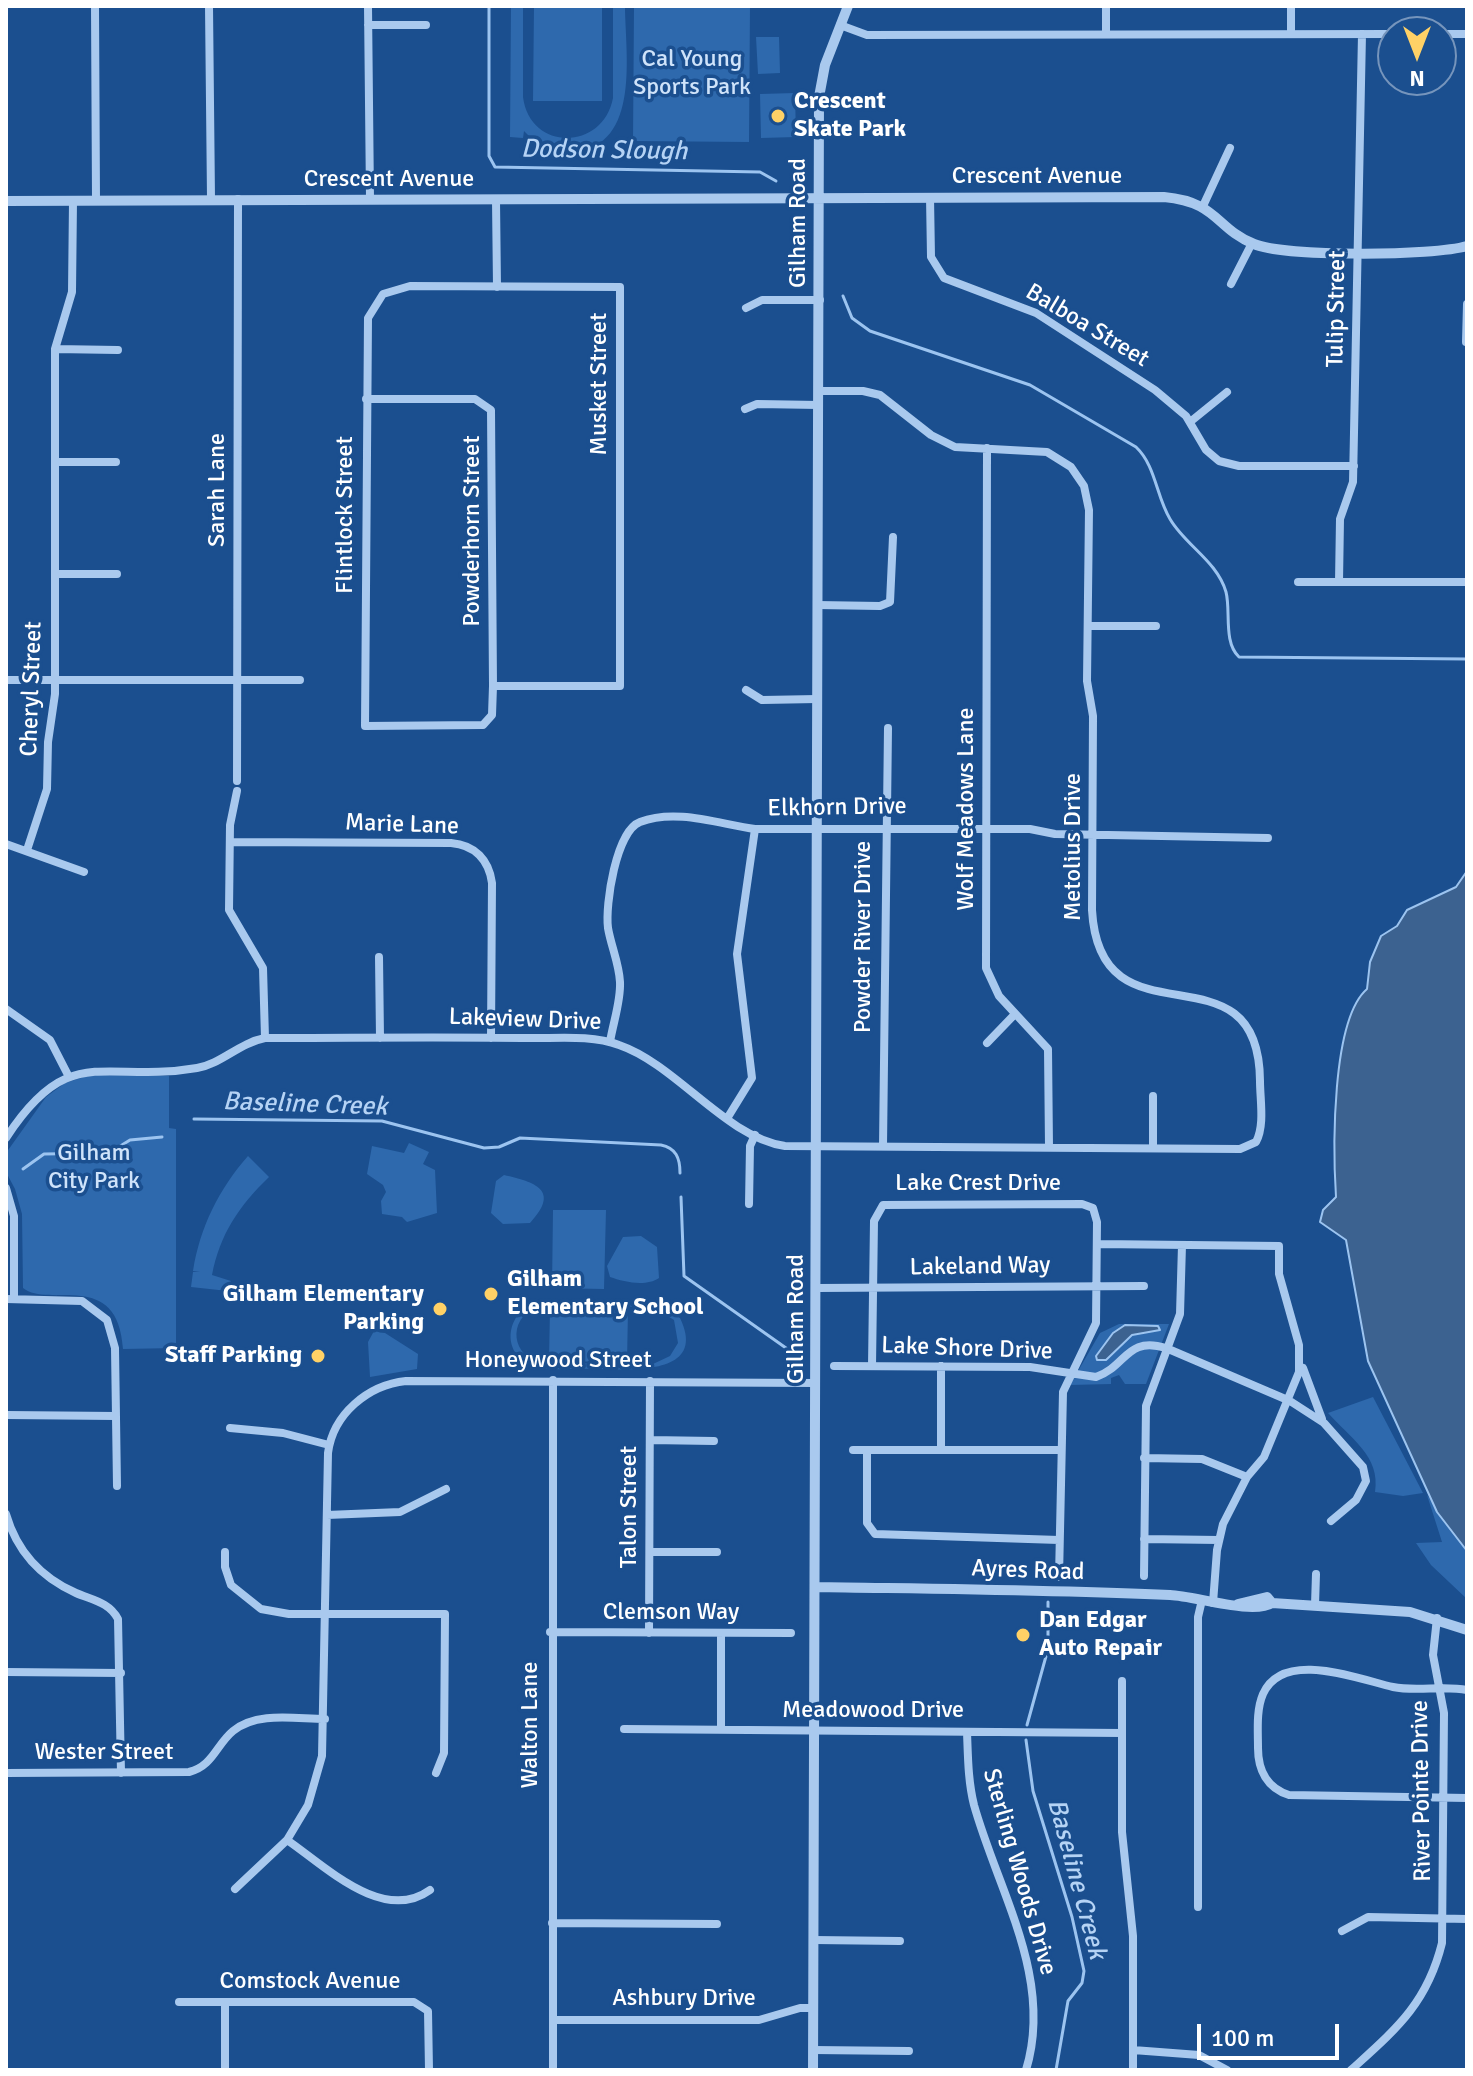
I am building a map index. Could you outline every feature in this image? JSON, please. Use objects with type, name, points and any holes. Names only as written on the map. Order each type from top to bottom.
[{"type":"street","points":[[95,6],[96,201]]},
{"type":"street","points":[[209,6],[211,199]]},
{"type":"street","points":[[368,6],[370,199]]},
{"type":"street","name":"Gilham Road","points":[[813,2070],[821,82],[848,6]]},
{"type":"street","points":[[1106,6],[1106,34]]},
{"type":"street","points":[[1291,6],[1291,34]]},
{"type":"street","points":[[368,25],[426,25]]},
{"type":"street","points":[[840,25],[867,35],[1377,34]]},
{"type":"street","name":"Tulip Street","points":[[1339,582],[1340,519],[1353,488],[1354,466],[1362,34]]},
{"type":"street","points":[[1203,206],[1230,148]]},
{"type":"street","name":"Balboa Street","points":[[930,197],[931,257],[944,278],[1050,322],[1171,402],[1190,422],[1206,450],[1228,464],[1354,466]]},
{"type":"street","name":"Crescent Avenue","points":[[6,201],[1164,197],[1203,206],[1252,243],[1280,250],[1466,250]]},
{"type":"street","name":"Sarah Lane","points":[[238,199],[237,786],[230,842],[229,910],[263,968],[265,1038]]},
{"type":"street","points":[[496,200],[497,287]]},
{"type":"street","name":"Cheryl Street","points":[[27,850],[47,789],[48,742],[55,681],[55,349],[72,292],[73,201]]},
{"type":"street","points":[[1231,284],[1252,243]]},
{"type":"street","name":"Musket Street","points":[[374,305],[396,287],[620,287],[620,686],[493,686]]},
{"type":"street","name":"Gilham Road","points":[[746,308],[762,300],[820,300]]},
{"type":"street","points":[[1466,342],[1467,304]]},
{"type":"street","name":"Flintlock Street","points":[[365,726],[367,326],[374,305]]},
{"type":"street","points":[[55,349],[118,350]]},
{"type":"street","name":"Metolius Drive","points":[[819,391],[874,393],[946,444],[1047,452],[1071,467],[1081,480],[1089,510],[1087,681],[1093,716],[1093,927],[1100,951],[1112,969],[1132,984],[1153,993],[1202,997],[1221,1004],[1244,1023],[1254,1041],[1260,1065],[1260,1132],[1256,1142],[1240,1149]]},
{"type":"street","points":[[1190,422],[1227,392]]},
{"type":"street","name":"Powderhorn Street","points":[[365,726],[483,725],[492,715],[495,408],[475,399],[366,399]]},
{"type":"street","points":[[745,409],[757,404],[819,405]]},
{"type":"street","name":"Wolf Meadows Lane","points":[[987,448],[986,968],[994,990],[1048,1049],[1049,1147]]},
{"type":"street","points":[[55,462],[116,462]]},
{"type":"street","points":[[817,605],[880,606],[890,602],[893,537]]},
{"type":"street","points":[[55,574],[117,574]]},
{"type":"street","points":[[1298,582],[1467,582]]},
{"type":"street","points":[[1088,626],[1156,626]]},
{"type":"street","points":[[6,680],[250,683],[300,680]]},
{"type":"street","points":[[746,690],[762,700],[817,699]]},
{"type":"street","name":"Powder River Drive","points":[[883,1146],[888,728]]},
{"type":"street","name":"Elkhorn Drive","points":[[610,1042],[620,982],[608,916],[616,855],[625,827],[640,822],[674,818],[715,820],[755,829],[987,828],[1268,838]]},
{"type":"street","points":[[728,1117],[752,1078],[737,954],[755,829]]},
{"type":"street","name":"Marie Lane","points":[[230,842],[451,843],[478,853],[486,862],[492,883],[491,1038]]},
{"type":"street","points":[[6,844],[84,872]]},
{"type":"street","points":[[379,957],[380,1038]]},
{"type":"street","points":[[6,1009],[50,1040],[68,1075]]},
{"type":"street","points":[[987,1043],[1015,1014]]},
{"type":"street","name":"Lakeview Drive","points":[[6,1138],[34,1099],[68,1075],[91,1071],[199,1068],[248,1042],[265,1038],[491,1038],[610,1042],[640,1055],[755,1135],[776,1144],[1240,1149]]},
{"type":"street","points":[[1153,1096],[1153,1148]]},
{"type":"street","points":[[749,1204],[750,1146],[755,1135]]},
{"type":"street","points":[[6,1188],[14,1216],[10,1299],[88,1303],[103,1314],[115,1343],[117,1486]]},
{"type":"street","name":"Lake Crest Drive","points":[[872,1366],[875,1216],[883,1205],[1082,1204],[1093,1208],[1097,1216],[1098,1244]]},
{"type":"street","points":[[1059,1577],[1063,1392],[1095,1329],[1098,1244],[1279,1246],[1282,1295],[1301,1361],[1324,1423]]},
{"type":"street","points":[[1144,1576],[1146,1406],[1181,1305],[1182,1245]]},
{"type":"street","name":"Lakeland Way","points":[[817,1288],[1144,1286]]},
{"type":"street","name":"Lake Shore Drive","points":[[834,1366],[1030,1367],[1096,1377],[1138,1345],[1152,1343],[1290,1401],[1324,1423],[1363,1467],[1366,1481],[1356,1500],[1331,1521]]},
{"type":"street","points":[[1198,1907],[1198,1617],[1208,1601],[1219,1540],[1228,1512],[1247,1477],[1264,1457],[1290,1401],[1301,1361]]},
{"type":"street","points":[[941,1366],[941,1450]]},
{"type":"street","name":"Walton Lane","points":[[553,1380],[550,1632],[553,2070]]},
{"type":"street","name":"Talon Street","points":[[649,1633],[650,1381]]},
{"type":"street","name":"Honeywood Street","points":[[235,1889],[287,1840],[313,1789],[322,1756],[329,1445],[337,1425],[354,1404],[375,1389],[394,1382],[816,1383]]},
{"type":"street","points":[[6,1415],[116,1416]]},
{"type":"street","points":[[230,1428],[283,1433],[329,1445]]},
{"type":"street","points":[[650,1440],[714,1441]]},
{"type":"street","points":[[853,1450],[1060,1450]]},
{"type":"street","points":[[867,1450],[867,1523],[875,1534],[1059,1540]]},
{"type":"street","points":[[1144,1458],[1202,1459],[1247,1477]]},
{"type":"street","points":[[327,1515],[400,1512],[446,1489]]},
{"type":"street","points":[[6,1514],[16,1541],[34,1566],[56,1583],[104,1604],[115,1613],[120,1627],[121,1773]]},
{"type":"street","points":[[1144,1539],[1219,1540]]},
{"type":"street","points":[[225,1552],[225,1567],[231,1585],[252,1604],[275,1613],[445,1614],[444,1753],[436,1773]]},
{"type":"street","points":[[650,1552],[717,1552]]},
{"type":"street","points":[[1315,1605],[1316,1574]]},
{"type":"street","name":"Ayres Road","points":[[816,1587],[1005,1588],[1174,1595],[1265,1607],[1272,1603],[1410,1612],[1437,1618],[1467,1630]]},
{"type":"street","name":"River Pointe Drive","points":[[1351,2070],[1401,2024],[1420,2001],[1438,1959],[1442,1918],[1444,1713],[1433,1655],[1437,1618]]},
{"type":"street","name":"Clemson Way","points":[[550,1632],[791,1633]]},
{"type":"street","points":[[721,1633],[721,1730]]},
{"type":"street","points":[[6,1672],[121,1673]]},
{"type":"street","points":[[1467,1690],[1396,1688],[1346,1672],[1288,1673],[1271,1682],[1262,1695],[1258,1752],[1259,1768],[1268,1782],[1289,1795],[1467,1798]]},
{"type":"street","points":[[1122,1681],[1122,1832],[1133,1936],[1133,2070]]},
{"type":"street","name":"Wester Street","points":[[6,1773],[196,1771],[213,1758],[231,1733],[261,1718],[325,1719]]},
{"type":"street","points":[[221,1726],[231,1733]]},
{"type":"street","name":"Meadowood Drive","points":[[624,1729],[1122,1733]]},
{"type":"street","name":"Sterling Woods Drive","points":[[967,1732],[968,1773],[974,1802],[1029,1969],[1033,2029],[1026,2070]]},
{"type":"street","points":[[287,1840],[362,1891],[379,1898],[409,1901],[430,1890]]},
{"type":"street","name":"River Pointe Drive","points":[[1342,1931],[1368,1917],[1442,1918]]},
{"type":"street","points":[[1442,1918],[1467,1919]]},
{"type":"street","points":[[552,1923],[717,1924]]},
{"type":"street","points":[[814,1940],[900,1941]]},
{"type":"street","name":"Comstock Avenue","points":[[179,2002],[420,2004],[429,2017],[429,2070]]},
{"type":"street","points":[[225,2002],[225,2070]]},
{"type":"street","name":"Ashbury Drive","points":[[553,2020],[759,2020],[800,2008],[814,2008]]},
{"type":"street","points":[[813,2050],[909,2051]]},
{"type":"street","points":[[1133,2050],[1199,2055],[1227,2070]]},
{"type":"green space","points":[[511,6],[523,6],[523,97],[528,115],[539,128],[567,138],[596,128],[607,115],[613,98],[613,6],[625,6],[625,94],[620,115],[610,133],[595,146],[566,152],[546,147],[524,131],[523,138],[510,137]]},
{"type":"green space","points":[[534,6],[602,6],[602,101],[533,101]]},
{"type":"green space","name":"Cal Young Sports Park","points":[[634,6],[750,6],[749,142],[633,141]]},
{"type":"green space","points":[[756,37],[779,37],[780,73],[758,74]]},
{"type":"green space","name":"Crescent Skate Park","points":[[795,93],[796,137],[761,138],[760,94]]},
{"type":"green space","name":"Gilham City Park","points":[[90,1075],[169,1076],[169,1128],[176,1129],[176,1348],[123,1349],[118,1324],[109,1308],[96,1300],[35,1293],[23,1288],[22,1214],[6,1172],[6,1153],[46,1097],[65,1083]]},
{"type":"green space","points":[[409,1143],[429,1152],[423,1164],[435,1170],[437,1213],[407,1222],[402,1217],[382,1214],[381,1201],[386,1192],[383,1185],[367,1174],[372,1146],[404,1153]]},
{"type":"green space","points":[[248,1156],[269,1177],[240,1210],[220,1246],[212,1275],[231,1281],[228,1291],[191,1287],[193,1272],[200,1272],[193,1271],[206,1224],[228,1182]]},
{"type":"green space","points":[[504,1175],[534,1185],[544,1195],[539,1212],[530,1223],[503,1224],[491,1213],[496,1181]]},
{"type":"green space","points":[[553,1210],[606,1210],[604,1289],[552,1288]]},
{"type":"green space","points":[[641,1236],[657,1247],[659,1278],[641,1283],[610,1277],[607,1266],[623,1237]]},
{"type":"green space","points":[[537,1301],[657,1302],[680,1318],[686,1337],[683,1351],[674,1361],[642,1369],[562,1369],[532,1365],[522,1359],[511,1342],[514,1322],[527,1306]],"holes":[[[540,1306],[653,1307],[674,1320],[678,1343],[670,1356],[653,1364],[538,1363],[521,1350],[518,1342],[518,1325],[523,1317]]]},
{"type":"green space","points":[[550,1309],[628,1310],[627,1362],[549,1361]]},
{"type":"green space","points":[[1119,1324],[1169,1324],[1146,1384],[1125,1384],[1119,1375],[1111,1378],[1111,1384],[1070,1385],[1100,1333]]},
{"type":"green space","points":[[374,1331],[385,1333],[418,1354],[417,1369],[370,1377],[368,1342]]},
{"type":"green space","points":[[1373,1397],[1423,1493],[1403,1496],[1375,1492],[1376,1479],[1369,1458],[1328,1413]]},
{"type":"green space","points":[[1427,1495],[1467,1551],[1467,1599],[1431,1565],[1416,1543],[1442,1542]]},
{"type":"shaded area","points":[[1467,871],[1467,1551],[1437,1512],[1368,1361],[1346,1240],[1320,1222],[1323,1210],[1336,1197],[1335,1119],[1341,1056],[1355,1005],[1367,989],[1370,962],[1381,936],[1397,926],[1407,910],[1456,887]]},
{"type":"shaded area","points":[[1125,1325],[1158,1326],[1160,1330],[1132,1335],[1106,1360],[1097,1360],[1096,1356],[1113,1333]]},
{"type":"waterway","name":"Dodson Slough","points":[[489,6],[489,156],[495,167],[760,172],[776,181]]},
{"type":"waterway","points":[[843,296],[852,318],[870,331],[1030,385],[1136,447],[1148,463],[1170,519],[1222,581],[1231,643],[1239,657],[1467,659]]},
{"type":"waterway","name":"Baseline Creek","points":[[194,1119],[382,1121],[484,1148],[499,1147],[520,1138],[661,1145],[676,1154],[680,1173]]},
{"type":"waterway","points":[[23,1169],[44,1154],[109,1153],[130,1140],[162,1137]]},
{"type":"waterway","name":"Baseline Creek","points":[[681,1197],[684,1276],[803,1360]]},
{"type":"waterway","name":"Baseline Creek","points":[[1027,1725],[1048,1649],[1048,1602]]},
{"type":"waterway","name":"Baseline Creek","points":[[1026,1740],[1033,1791],[1072,1917],[1084,1971],[1082,1983],[1068,2001],[1056,2070]]},
{"type":"place","name":"Crescent Skate Park","points":[[778,116]]},
{"type":"place","name":"Gilham Elementary School","points":[[491,1294]]},
{"type":"place","name":"Gilham Elementary Parking","points":[[440,1309]]},
{"type":"place","name":"Staff Parking","points":[[318,1356]]},
{"type":"place","name":"Dan Edgar Auto Repair","points":[[1023,1635]]}]
